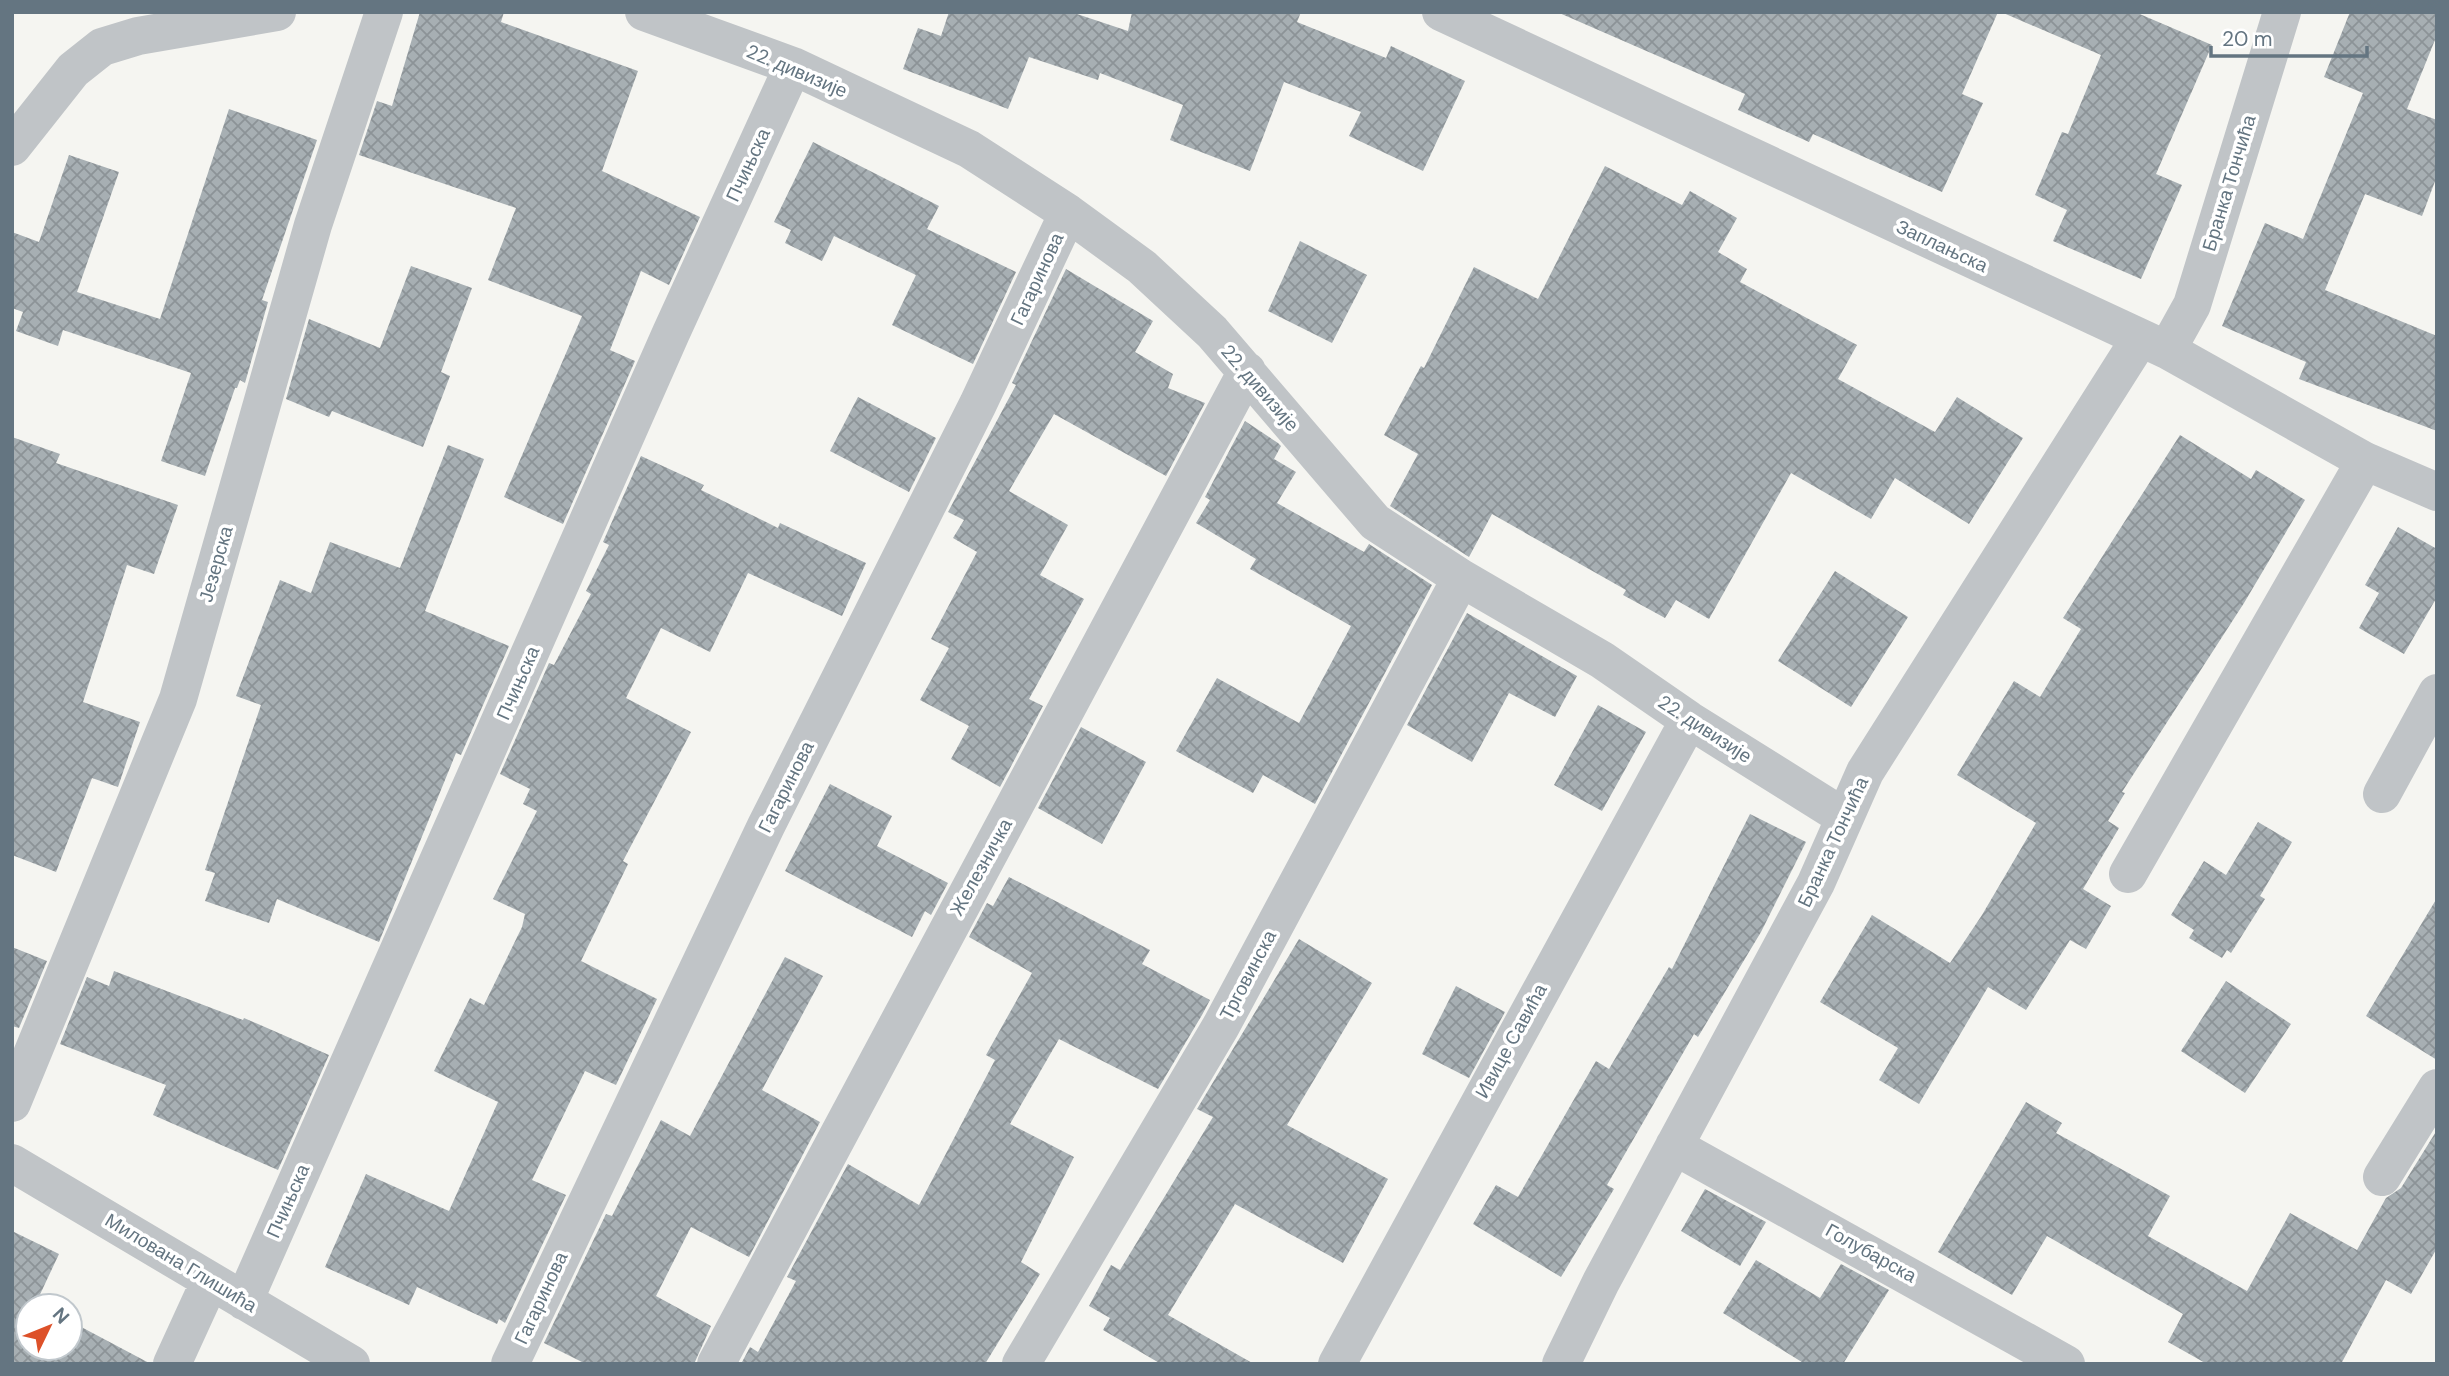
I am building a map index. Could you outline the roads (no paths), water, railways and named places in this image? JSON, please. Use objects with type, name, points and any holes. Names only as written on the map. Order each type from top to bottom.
[{"type":"street","points":[[12,147],[73,70],[102,47],[138,36],[277,12]]},
{"type":"street","name":"Језерска","points":[[12,1103],[178,699],[313,225],[384,12]]},
{"type":"street","name":"22. дивизије","points":[[644,12],[793,66],[969,149],[1068,213],[1142,267],[1212,332],[1375,522],[1461,579],[1602,660],[1689,720],[1844,817]]},
{"type":"street","name":"Заплањска","points":[[1441,12],[2153,345],[2365,461],[2437,492]]},
{"type":"street","name":"Бранка Тончића","points":[[1561,1364],[1601,1282],[1816,883],[1865,772],[2153,345],[2192,305],[2282,12]]},
{"type":"street","name":"Пчињска","points":[[244,1301],[671,333],[793,66]]},
{"type":"street","name":"Гагаринова","points":[[510,1364],[766,826],[978,404],[1068,213]]},
{"type":"street","name":"Железничка","points":[[716,1364],[1247,371]]},
{"type":"street","points":[[2128,874],[2365,461]]},
{"type":"street","name":"Трговинска","points":[[1021,1364],[1221,1026],[1461,579]]},
{"type":"street","points":[[2382,794],[2437,693]]},
{"type":"street","name":"Ивице Савића","points":[[1337,1364],[1689,720]]},
{"type":"street","points":[[2382,1177],[2437,1088]]},
{"type":"street","name":"Голубарска","points":[[1674,1146],[2066,1364]]},
{"type":"street","name":"Милована Глишића","points":[[12,1163],[351,1364]]},
{"type":"street","points":[[172,1364],[210,1281]]}]
